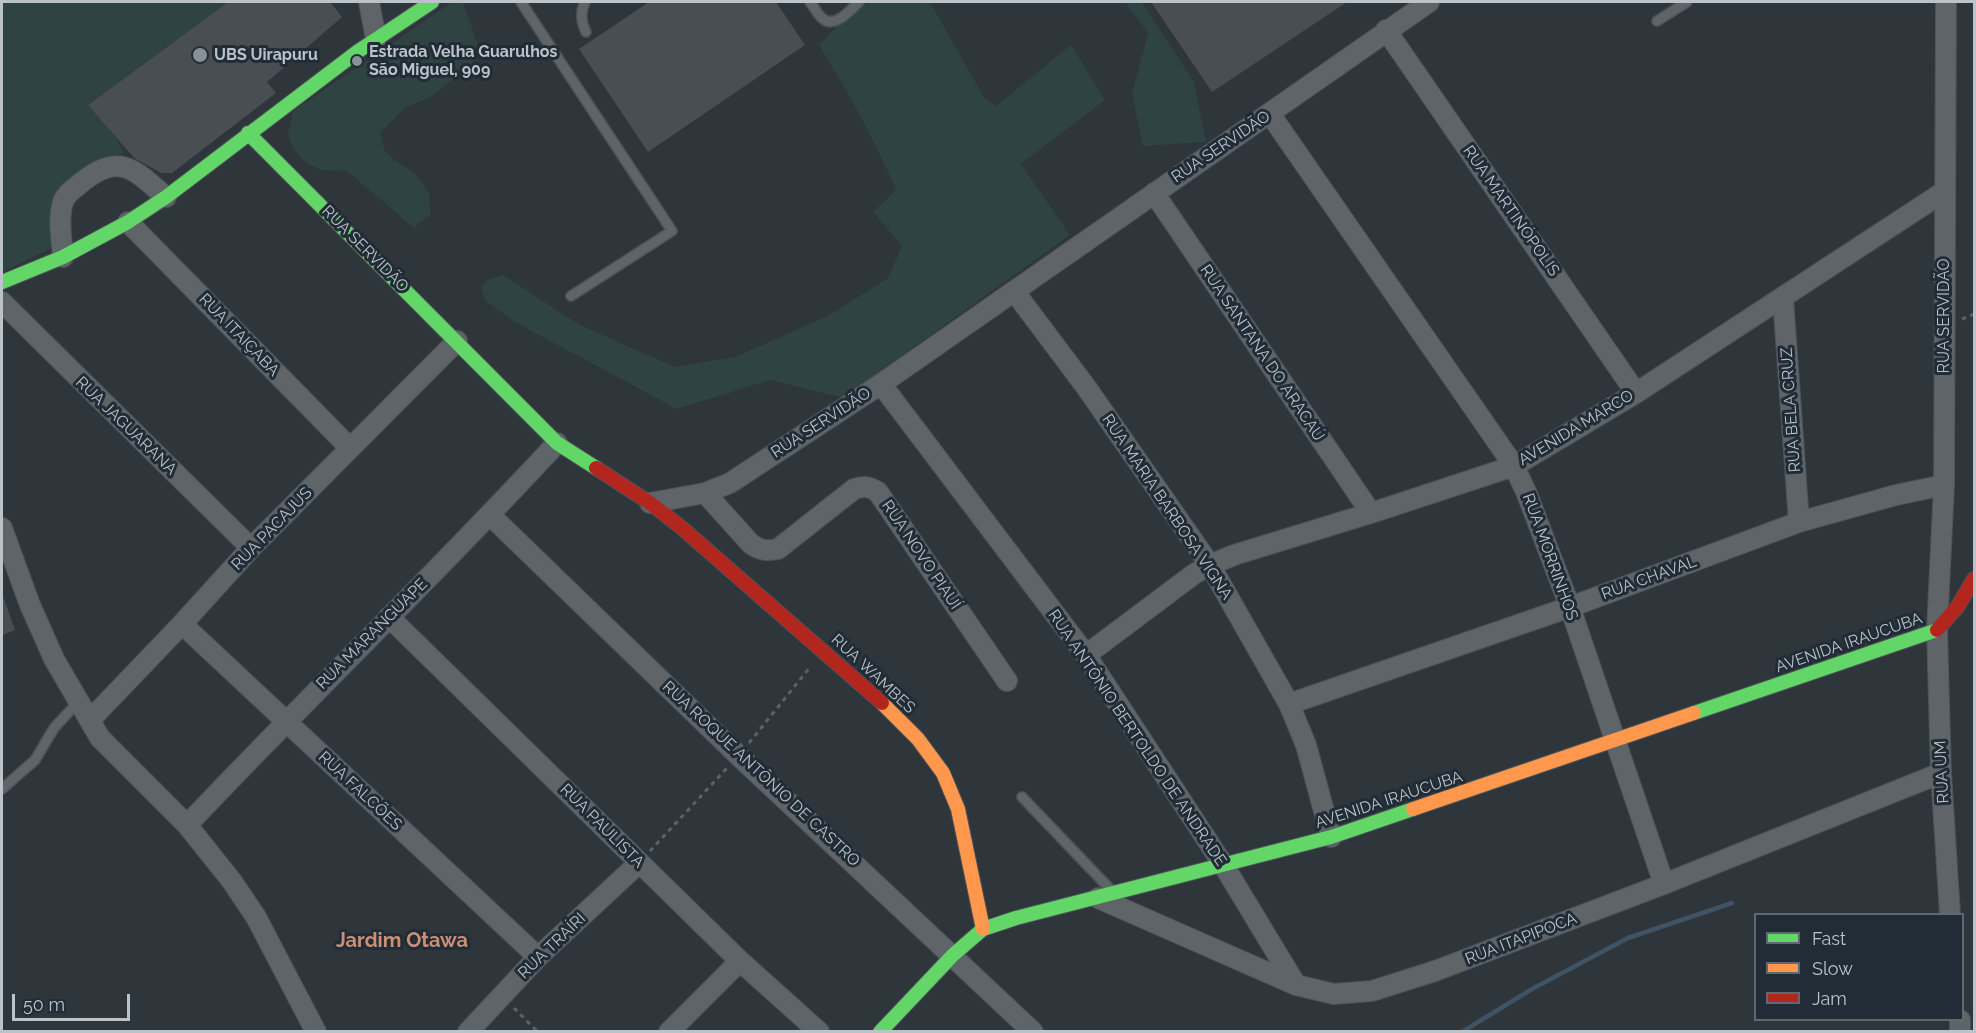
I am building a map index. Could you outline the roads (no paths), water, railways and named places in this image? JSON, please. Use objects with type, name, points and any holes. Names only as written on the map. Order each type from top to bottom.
[{"type":"main road","points":[[2,282],[63,257],[128,222],[166,197],[376,39],[432,2]]},
{"type":"main road","name":"RUA SERVIDÃO","points":[[249,133],[557,443],[650,503]]},
{"type":"main road","name":"RUA WAMBES","points":[[650,503],[870,691],[918,738],[943,773],[958,809],[983,929]]},
{"type":"main road","points":[[1936,630],[1967,595],[1974,579]]},
{"type":"main road","name":"AVENIDA IRAUCUBA","points":[[880,1032],[953,955],[983,929],[1016,918],[1331,837],[1936,630]]},
{"type":"street","points":[[369,2],[376,39]]},
{"type":"street","name":"RUA SERVIDÃO","points":[[650,503],[705,493],[730,483],[881,384],[1270,114],[1386,30],[1430,2]]},
{"type":"street","name":"RUA SERVIDÃO","points":[[1936,630],[1944,485],[1946,2]]},
{"type":"street","name":"RUA MARTINÓPOLIS","points":[[1386,30],[1635,393]]},
{"type":"street","name":"RUA MORRINHOS","points":[[1270,114],[1514,466],[1527,494],[1569,607],[1664,884]]},
{"type":"street","points":[[63,257],[62,205],[66,194],[90,176],[117,165],[129,168],[166,197]]},
{"type":"street","name":"AVENIDA MARCO","points":[[1086,655],[1194,574],[1210,565],[1234,555],[1514,466],[1635,393],[1784,298],[1945,191]]},
{"type":"street","name":"RUA SANTANA DO ARACAÚ","points":[[1154,193],[1371,513]]},
{"type":"street","name":"RUA ITAIÇABA","points":[[128,222],[350,448]]},
{"type":"street","name":"RUA MARIA BARBOSA VIGNA","points":[[1014,291],[1086,387],[1210,565],[1289,704],[1306,746],[1331,837]]},
{"type":"street","name":"RUA BELA CRUZ","points":[[1784,298],[1799,522]]},
{"type":"street","name":"RUA JAGUARANA","points":[[2,302],[251,548]]},
{"type":"street","name":"RUA PACAJUS","points":[[90,720],[251,548],[457,341]]},
{"type":"street","name":"RUA ANTÔNIO BERTOLDO DE ANDRADE","points":[[881,384],[1086,655],[1224,866],[1296,985]]},
{"type":"street","name":"RUA MARANGUAPE","points":[[187,825],[285,722],[490,515],[557,443]]},
{"type":"street","name":"RUA CHAVAL","points":[[1289,704],[1569,607],[1799,522],[1896,495],[1944,485]]},
{"type":"street","name":"RUA NOVO PIAUÍ","points":[[705,493],[752,544],[760,550],[769,551],[778,549],[854,489],[863,486],[870,487],[878,492],[1007,681]]},
{"type":"street","name":"RUA ROQUE ANTÔNIO DE CASTRO","points":[[490,515],[739,756],[1033,1032]]},
{"type":"street","points":[[2,528],[39,627],[54,659],[100,738],[187,825],[231,880],[256,917],[316,1032]]},
{"type":"street","name":"RUA PAULISTA","points":[[389,617],[740,961],[819,1032]]},
{"type":"street","name":"RUA FALCÕES","points":[[182,624],[538,957]]},
{"type":"street","name":"RUA UM","points":[[1936,630],[1941,773],[1950,913]]},
{"type":"street","name":"RUA ITAPIPOCA","points":[[1107,896],[1296,985],[1334,994],[1372,991],[1435,971],[1664,884],[1941,773]]},
{"type":"street","name":"RUA TRAÍRI","points":[[468,1032],[538,957],[639,863]]},
{"type":"street","points":[[669,1032],[740,961]]},
{"type":"lane","points":[[521,2],[672,231],[571,296]]},
{"type":"lane","points":[[585,2],[582,8],[582,22],[586,32]]},
{"type":"lane","points":[[810,2],[822,19],[830,22],[837,21],[849,5],[859,2]]},
{"type":"lane","points":[[1657,21],[1687,2]]},
{"type":"lane","points":[[2,789],[35,760],[54,728],[79,701]]},
{"type":"lane","points":[[1023,797],[1107,896]]},
{"type":"waterway","points":[[1462,1032],[1532,989],[1628,938],[1732,903]]},
{"type":"place","name":"UBS Uirapuru","points":[[200,55]]},
{"type":"place","name":"Estrada Velha Guarulhos São Miguel, 909","points":[[357,61]]},
{"type":"district","name":"Jardim Otawa","points":[[402,941]]}]
